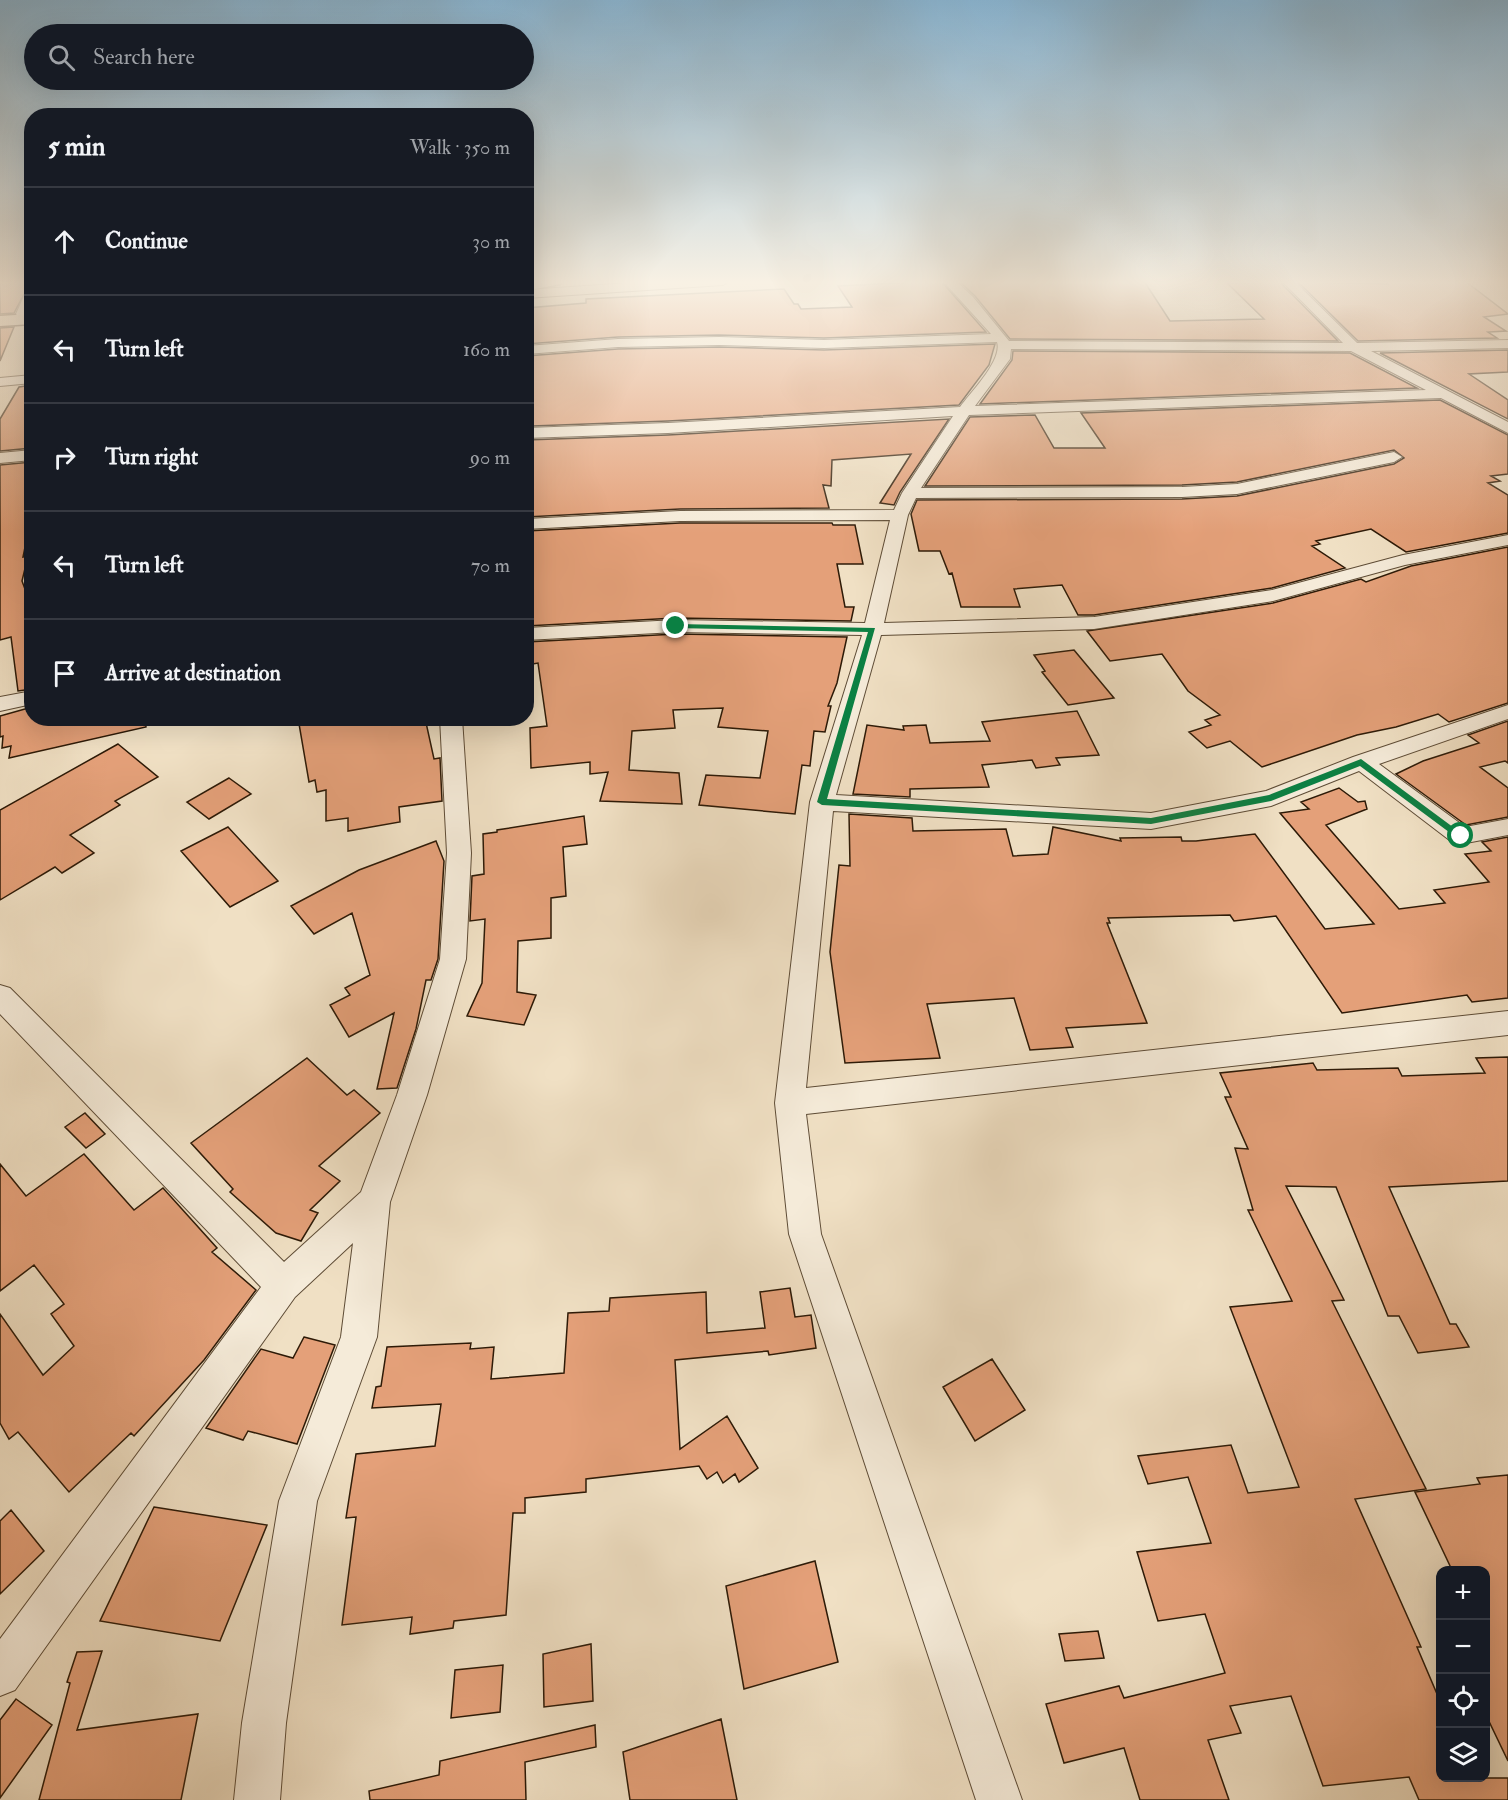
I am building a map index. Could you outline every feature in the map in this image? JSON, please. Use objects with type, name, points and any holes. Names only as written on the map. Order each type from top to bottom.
[{"type":"street","points":[[998,365],[964,411],[905,504],[873,629],[822,802],[790,1103],[805,1234],[999,1800]]},
{"type":"street","points":[[1387,365],[1508,428]]},
{"type":"street","points":[[0,382],[24,380]]},
{"type":"street","points":[[534,433],[668,428],[964,411],[1441,394]]},
{"type":"street","points":[[0,458],[24,456]]},
{"type":"street","points":[[534,524],[1237,489],[1394,457]]},
{"type":"street","points":[[534,634],[676,626],[873,629],[1094,623],[1273,595],[1403,560],[1508,540]]},
{"type":"street","points":[[0,704],[24,700]]},
{"type":"street","points":[[822,802],[1151,821],[1271,798],[1361,762],[1508,712]]},
{"type":"street","points":[[257,1800],[264,1723],[298,1501],[359,1337],[374,1202],[412,1095],[453,959],[459,853],[451,726]]},
{"type":"street","points":[[1361,762],[1461,836],[1508,827]]},
{"type":"street","points":[[0,996],[283,1285]]},
{"type":"street","points":[[790,1103],[1508,1023]]},
{"type":"street","points":[[0,1675],[283,1285],[374,1202]]},
{"type":"building","points":[[534,365],[989,365],[959,405],[534,426]]},
{"type":"building","points":[[1008,365],[1373,365],[1417,388],[980,404]]},
{"type":"building","points":[[1403,365],[1508,365],[1508,372],[1469,374],[1508,400],[1508,419]]},
{"type":"building","points":[[24,386],[24,449],[0,451],[0,419],[19,387]]},
{"type":"building","points":[[1440,400],[1508,435],[1508,474],[1491,476],[1500,481],[1488,483],[1508,495],[1508,533],[1406,552],[1371,529],[1316,541],[1320,544],[1312,546],[1345,568],[1272,588],[1094,615],[1078,615],[1062,585],[1014,589],[1020,607],[961,607],[952,573],[949,574],[940,551],[919,551],[911,514],[917,500],[1182,499],[1237,496],[1394,464],[1404,458],[1394,450],[1237,482],[1182,485],[925,486],[970,417],[1035,415],[1054,448],[1105,448],[1081,413]]},
{"type":"building","points":[[949,419],[900,492],[894,505],[880,503],[911,454],[832,460],[831,486],[823,485],[829,508],[680,509],[534,517],[534,440],[668,435]]},
{"type":"building","points":[[24,463],[24,573],[22,581],[24,586],[24,690],[18,691],[11,637],[0,640],[0,465]]},
{"type":"building","points":[[680,523],[855,525],[863,564],[837,564],[845,607],[854,607],[851,621],[676,618],[534,626],[534,531]]},
{"type":"building","points":[[1508,547],[1508,703],[1449,722],[1438,714],[1396,727],[1357,735],[1262,767],[1230,741],[1207,748],[1189,732],[1211,725],[1205,720],[1220,715],[1188,691],[1162,654],[1110,661],[1087,631],[1273,603],[1361,579],[1366,582],[1411,566]]},
{"type":"building","points":[[676,634],[847,637],[837,683],[828,706],[831,706],[825,732],[814,731],[810,766],[802,765],[795,814],[699,805],[706,775],[760,778],[768,731],[718,727],[723,708],[673,710],[675,728],[632,731],[629,770],[679,773],[682,804],[600,801],[608,772],[590,774],[590,762],[531,768],[530,728],[547,726],[538,663],[534,664],[534,642]]},
{"type":"building","points":[[1074,650],[1114,698],[1068,705],[1042,672],[1045,671],[1034,655]]},
{"type":"building","points":[[24,709],[24,726],[146,727],[9,758],[11,746],[2,748],[0,716]]},
{"type":"building","points":[[1077,711],[1099,755],[1056,758],[1060,765],[1036,768],[1032,760],[982,765],[989,787],[910,789],[910,797],[853,794],[867,725],[904,730],[903,726],[926,725],[930,743],[990,741],[982,722]]},
{"type":"building","points":[[1508,721],[1508,763],[1505,761],[1480,767],[1508,788],[1508,817],[1466,825],[1396,774],[1423,761],[1479,743],[1468,735]]},
{"type":"building","points":[[299,726],[427,726],[434,759],[440,758],[442,801],[399,807],[400,822],[348,831],[348,818],[326,821],[326,790],[317,792],[315,780],[309,782]]},
{"type":"building","points":[[118,744],[158,777],[115,801],[120,805],[70,835],[94,853],[62,873],[55,867],[0,900],[0,810]]},
{"type":"building","points":[[229,778],[251,794],[209,819],[187,802]]},
{"type":"building","points":[[1339,788],[1358,802],[1365,801],[1367,809],[1326,825],[1399,909],[1445,903],[1434,890],[1489,882],[1465,854],[1491,851],[1482,842],[1508,837],[1508,998],[1472,1002],[1467,995],[1342,1013],[1276,916],[1234,921],[1230,915],[1108,918],[1110,923],[1107,923],[1147,1023],[1066,1028],[1073,1047],[1030,1050],[1014,998],[927,1004],[940,1058],[845,1063],[830,952],[839,865],[850,866],[849,814],[912,818],[913,831],[1006,829],[1013,856],[1048,854],[1053,827],[1121,841],[1120,838],[1181,837],[1182,841],[1196,841],[1255,834],[1325,929],[1374,924],[1280,813],[1309,809],[1301,802]]},
{"type":"building","points":[[584,816],[587,844],[563,847],[566,896],[551,898],[551,938],[518,941],[517,992],[536,995],[524,1025],[467,1016],[482,983],[485,919],[470,921],[472,876],[484,874],[483,834]]},
{"type":"building","points":[[228,827],[278,881],[230,907],[181,851]]},
{"type":"building","points":[[436,841],[444,861],[438,959],[431,980],[426,980],[416,1029],[397,1088],[377,1089],[394,1013],[349,1037],[330,1005],[350,995],[345,988],[370,975],[352,913],[314,934],[291,906],[359,870]]},
{"type":"building","points":[[1508,1057],[1508,1181],[1389,1187],[1450,1324],[1456,1324],[1469,1347],[1418,1353],[1399,1316],[1388,1316],[1336,1187],[1286,1186],[1344,1300],[1332,1301],[1426,1489],[1355,1499],[1421,1647],[1417,1647],[1436,1692],[1436,1782],[1490,1782],[1490,1778],[1508,1778],[1508,1800],[1419,1800],[1409,1777],[1323,1786],[1291,1696],[1230,1706],[1241,1733],[1208,1740],[1229,1800],[1140,1800],[1124,1748],[1064,1763],[1046,1704],[1119,1686],[1124,1698],[1225,1673],[1205,1614],[1158,1621],[1137,1552],[1211,1543],[1188,1477],[1148,1484],[1138,1456],[1231,1445],[1248,1493],[1299,1487],[1230,1307],[1292,1301],[1248,1210],[1253,1210],[1235,1148],[1248,1149],[1225,1097],[1231,1097],[1220,1073],[1313,1063],[1317,1070],[1398,1068],[1402,1076],[1485,1073],[1476,1058]]},
{"type":"building","points":[[307,1058],[347,1095],[354,1090],[380,1113],[319,1166],[340,1181],[310,1210],[318,1213],[301,1241],[276,1233],[230,1192],[233,1189],[191,1143]]},
{"type":"building","points":[[85,1113],[105,1134],[86,1148],[65,1127]]},
{"type":"building","points":[[84,1154],[134,1210],[163,1188],[217,1248],[212,1252],[256,1290],[204,1360],[134,1436],[131,1433],[69,1492],[18,1432],[9,1439],[0,1423],[0,1314],[43,1375],[74,1346],[51,1314],[64,1304],[34,1265],[0,1291],[0,1164],[26,1196]]},
{"type":"building","points":[[790,1288],[795,1317],[811,1315],[816,1348],[769,1355],[768,1351],[675,1360],[680,1449],[727,1416],[758,1468],[739,1482],[735,1474],[723,1483],[717,1472],[707,1479],[699,1466],[586,1479],[586,1492],[525,1498],[525,1513],[513,1513],[506,1615],[454,1621],[453,1628],[410,1634],[412,1617],[342,1625],[356,1517],[346,1518],[356,1454],[435,1446],[441,1404],[372,1408],[376,1387],[381,1386],[387,1347],[471,1343],[470,1349],[494,1347],[491,1379],[564,1373],[568,1313],[609,1311],[610,1298],[706,1292],[707,1333],[765,1328],[760,1292]]},
{"type":"building","points":[[304,1337],[335,1345],[297,1444],[248,1431],[243,1440],[206,1428],[261,1349],[293,1358]]},
{"type":"building","points":[[992,1359],[1025,1410],[975,1441],[943,1387]]},
{"type":"building","points":[[1508,1475],[1508,1761],[1490,1723],[1490,1566],[1450,1566],[1415,1492],[1480,1484],[1477,1478]]},
{"type":"building","points":[[154,1507],[267,1525],[220,1641],[100,1621]]},
{"type":"building","points":[[11,1510],[44,1551],[0,1594],[0,1521]]},
{"type":"building","points":[[815,1561],[838,1662],[744,1689],[726,1586]]},
{"type":"building","points":[[1098,1631],[1104,1658],[1065,1661],[1059,1634]]},
{"type":"building","points":[[591,1644],[593,1701],[544,1707],[543,1654]]},
{"type":"building","points":[[102,1651],[77,1730],[198,1714],[181,1800],[39,1800],[70,1683],[67,1682],[77,1652]]},
{"type":"building","points":[[503,1665],[500,1712],[451,1718],[455,1670]]},
{"type":"building","points":[[16,1699],[52,1725],[0,1798],[0,1720]]},
{"type":"building","points":[[721,1719],[737,1800],[630,1800],[623,1752]]},
{"type":"building","points":[[595,1725],[596,1747],[525,1762],[526,1800],[370,1800],[369,1791],[439,1775],[440,1761]]},
{"type":"route","points":[[676,626],[873,629],[822,802],[1151,821],[1271,798],[1361,762],[1461,836]]}]
